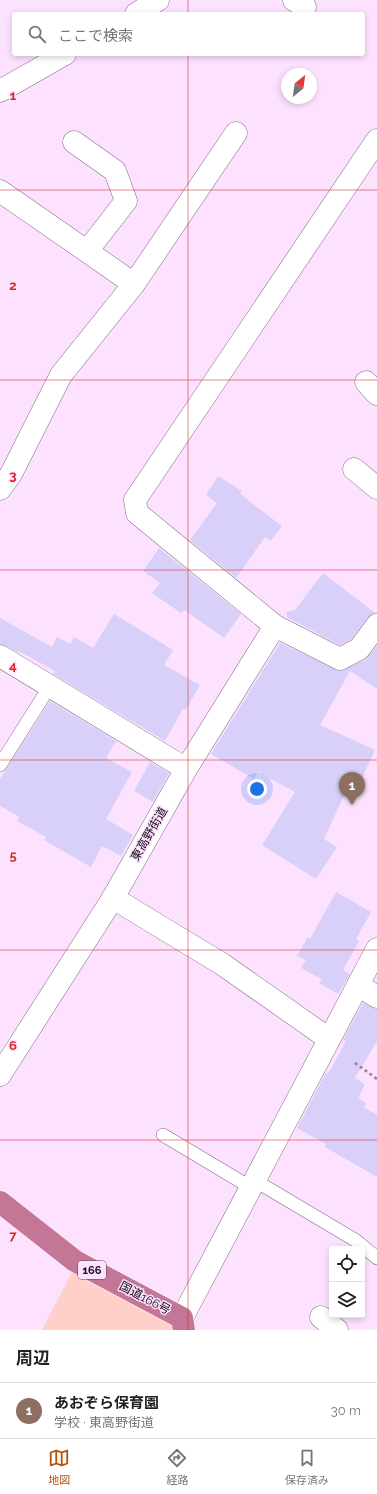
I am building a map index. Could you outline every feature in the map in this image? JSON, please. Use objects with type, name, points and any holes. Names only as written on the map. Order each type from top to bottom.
[{"type":"highway","name":"国道166号","points":[[0,1202],[75,1261],[183,1324]]},
{"type":"street","points":[[139,12],[158,0]]},
{"type":"street","points":[[0,91],[61,56]]},
{"type":"street","points":[[0,489],[11,474],[61,375],[134,284],[236,133]]},
{"type":"street","points":[[377,140],[135,500],[137,513],[275,626],[340,659],[360,649],[377,625]]},
{"type":"street","points":[[74,142],[115,171],[126,201],[87,251]]},
{"type":"street","points":[[0,191],[134,284]]},
{"type":"street","points":[[354,470],[377,488]]},
{"type":"street","name":"東高野街道","points":[[0,1075],[113,898],[186,769],[275,626]]},
{"type":"street","points":[[0,656],[186,769]]},
{"type":"street","points":[[113,898],[222,964],[329,1039]]},
{"type":"street","points":[[183,1324],[252,1183],[377,949]]},
{"type":"street","points":[[358,986],[377,997]]},
{"type":"lane","points":[[0,765],[50,686]]},
{"type":"lane","points":[[163,1135],[355,1240],[377,1258]]},
{"type":"path","points":[[355,1063],[377,1079]]},
{"type":"shaded area","points":[[74,1268],[172,1323],[174,1330],[42,1330]]},
{"type":"building","points":[[218,476],[242,491],[240,494],[282,526],[271,541],[265,537],[236,578],[190,540],[217,503],[206,495]]},
{"type":"building","points":[[159,548],[241,614],[224,638],[184,610],[181,613],[152,593],[160,583],[143,571]]},
{"type":"building","points":[[323,573],[375,613],[367,618],[351,639],[340,645],[288,618],[286,612],[295,610]]},
{"type":"building","points":[[114,614],[173,650],[164,665],[200,685],[186,710],[183,709],[165,741],[53,674],[55,671],[19,651],[18,652],[0,644],[0,618],[52,647],[57,637],[70,644],[74,637],[93,648]]},
{"type":"building","points":[[280,643],[340,671],[365,660],[377,646],[377,689],[350,671],[320,725],[375,750],[362,778],[354,774],[324,839],[337,847],[316,879],[262,845],[295,792],[258,772],[254,779],[211,754]]},
{"type":"building","points":[[50,701],[116,741],[106,758],[132,772],[106,819],[133,835],[121,856],[102,846],[91,867],[44,840],[46,837],[17,821],[20,817],[0,806],[0,779]]},
{"type":"building","points":[[150,762],[169,773],[153,802],[134,791]]},
{"type":"building","points":[[336,892],[371,912],[356,939],[359,941],[343,970],[350,974],[338,994],[319,983],[322,979],[301,968],[306,960],[297,956],[308,937],[310,939]]},
{"type":"building","points":[[363,1003],[377,1009],[377,1041],[355,1078],[365,1084],[358,1098],[366,1103],[364,1107],[377,1115],[377,1177],[325,1147],[326,1144],[297,1128],[326,1073],[328,1074],[346,1041],[343,1040]]},
{"type":"place","name":"あおぞら保育園","points":[[352,805]]}]
